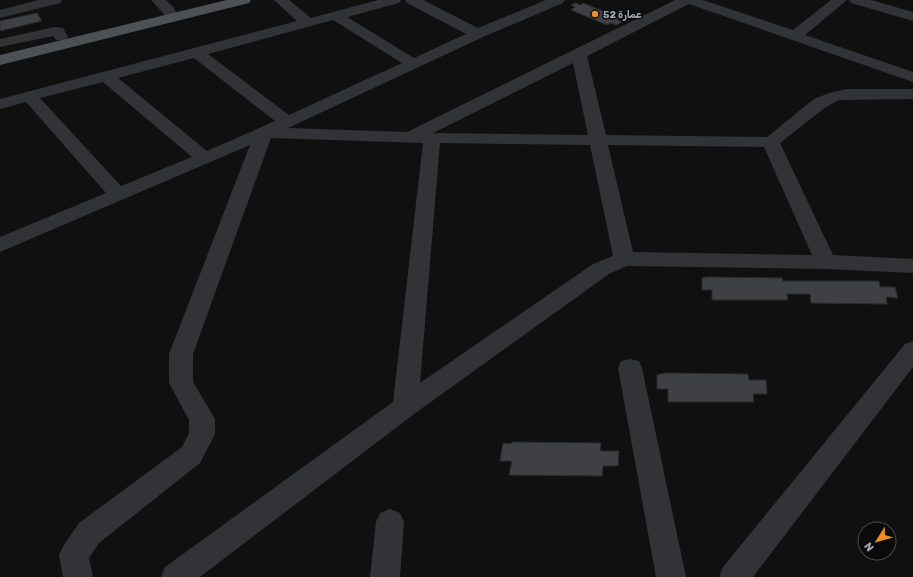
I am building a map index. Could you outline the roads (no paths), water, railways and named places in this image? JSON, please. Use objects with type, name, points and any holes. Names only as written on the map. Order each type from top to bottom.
[{"type":"main road","points":[[0,60],[171,14],[211,0]]},
{"type":"main road","points":[[0,52],[61,37],[244,0]]},
{"type":"street","points":[[0,14],[55,0]]},
{"type":"street","points":[[158,0],[171,14]]},
{"type":"street","points":[[281,0],[307,22]]},
{"type":"street","points":[[0,104],[394,0]]},
{"type":"street","points":[[412,0],[478,34]]},
{"type":"street","points":[[0,245],[287,122],[478,34],[529,6],[558,0]]},
{"type":"street","points":[[410,137],[686,0]]},
{"type":"street","points":[[690,0],[796,35],[913,77]]},
{"type":"street","points":[[796,35],[840,0]]},
{"type":"street","points":[[856,0],[913,16]]},
{"type":"street","points":[[334,15],[414,64]]},
{"type":"street","points":[[0,43],[55,31],[58,31],[61,37]]},
{"type":"street","points":[[196,52],[287,122]]},
{"type":"street","points":[[579,54],[624,260]]},
{"type":"street","points":[[106,76],[205,158]]},
{"type":"street","points":[[264,132],[432,138],[771,142],[820,103],[836,96],[847,94],[913,94]]},
{"type":"street","points":[[29,96],[118,195]]},
{"type":"street","points":[[78,577],[74,555],[89,533],[191,455],[202,434],[202,419],[181,383],[181,354],[264,132]]},
{"type":"street","points":[[405,407],[432,138]]},
{"type":"street","points":[[771,142],[826,262]]},
{"type":"street","points":[[176,577],[405,407],[601,269],[624,260],[826,262],[913,266]]},
{"type":"street","points":[[734,577],[913,350]]},
{"type":"street","points":[[630,368],[671,577]]},
{"type":"street","points":[[385,577],[390,522]]},
{"type":"place","name":"عمارة 52","points":[[595,14]]}]
